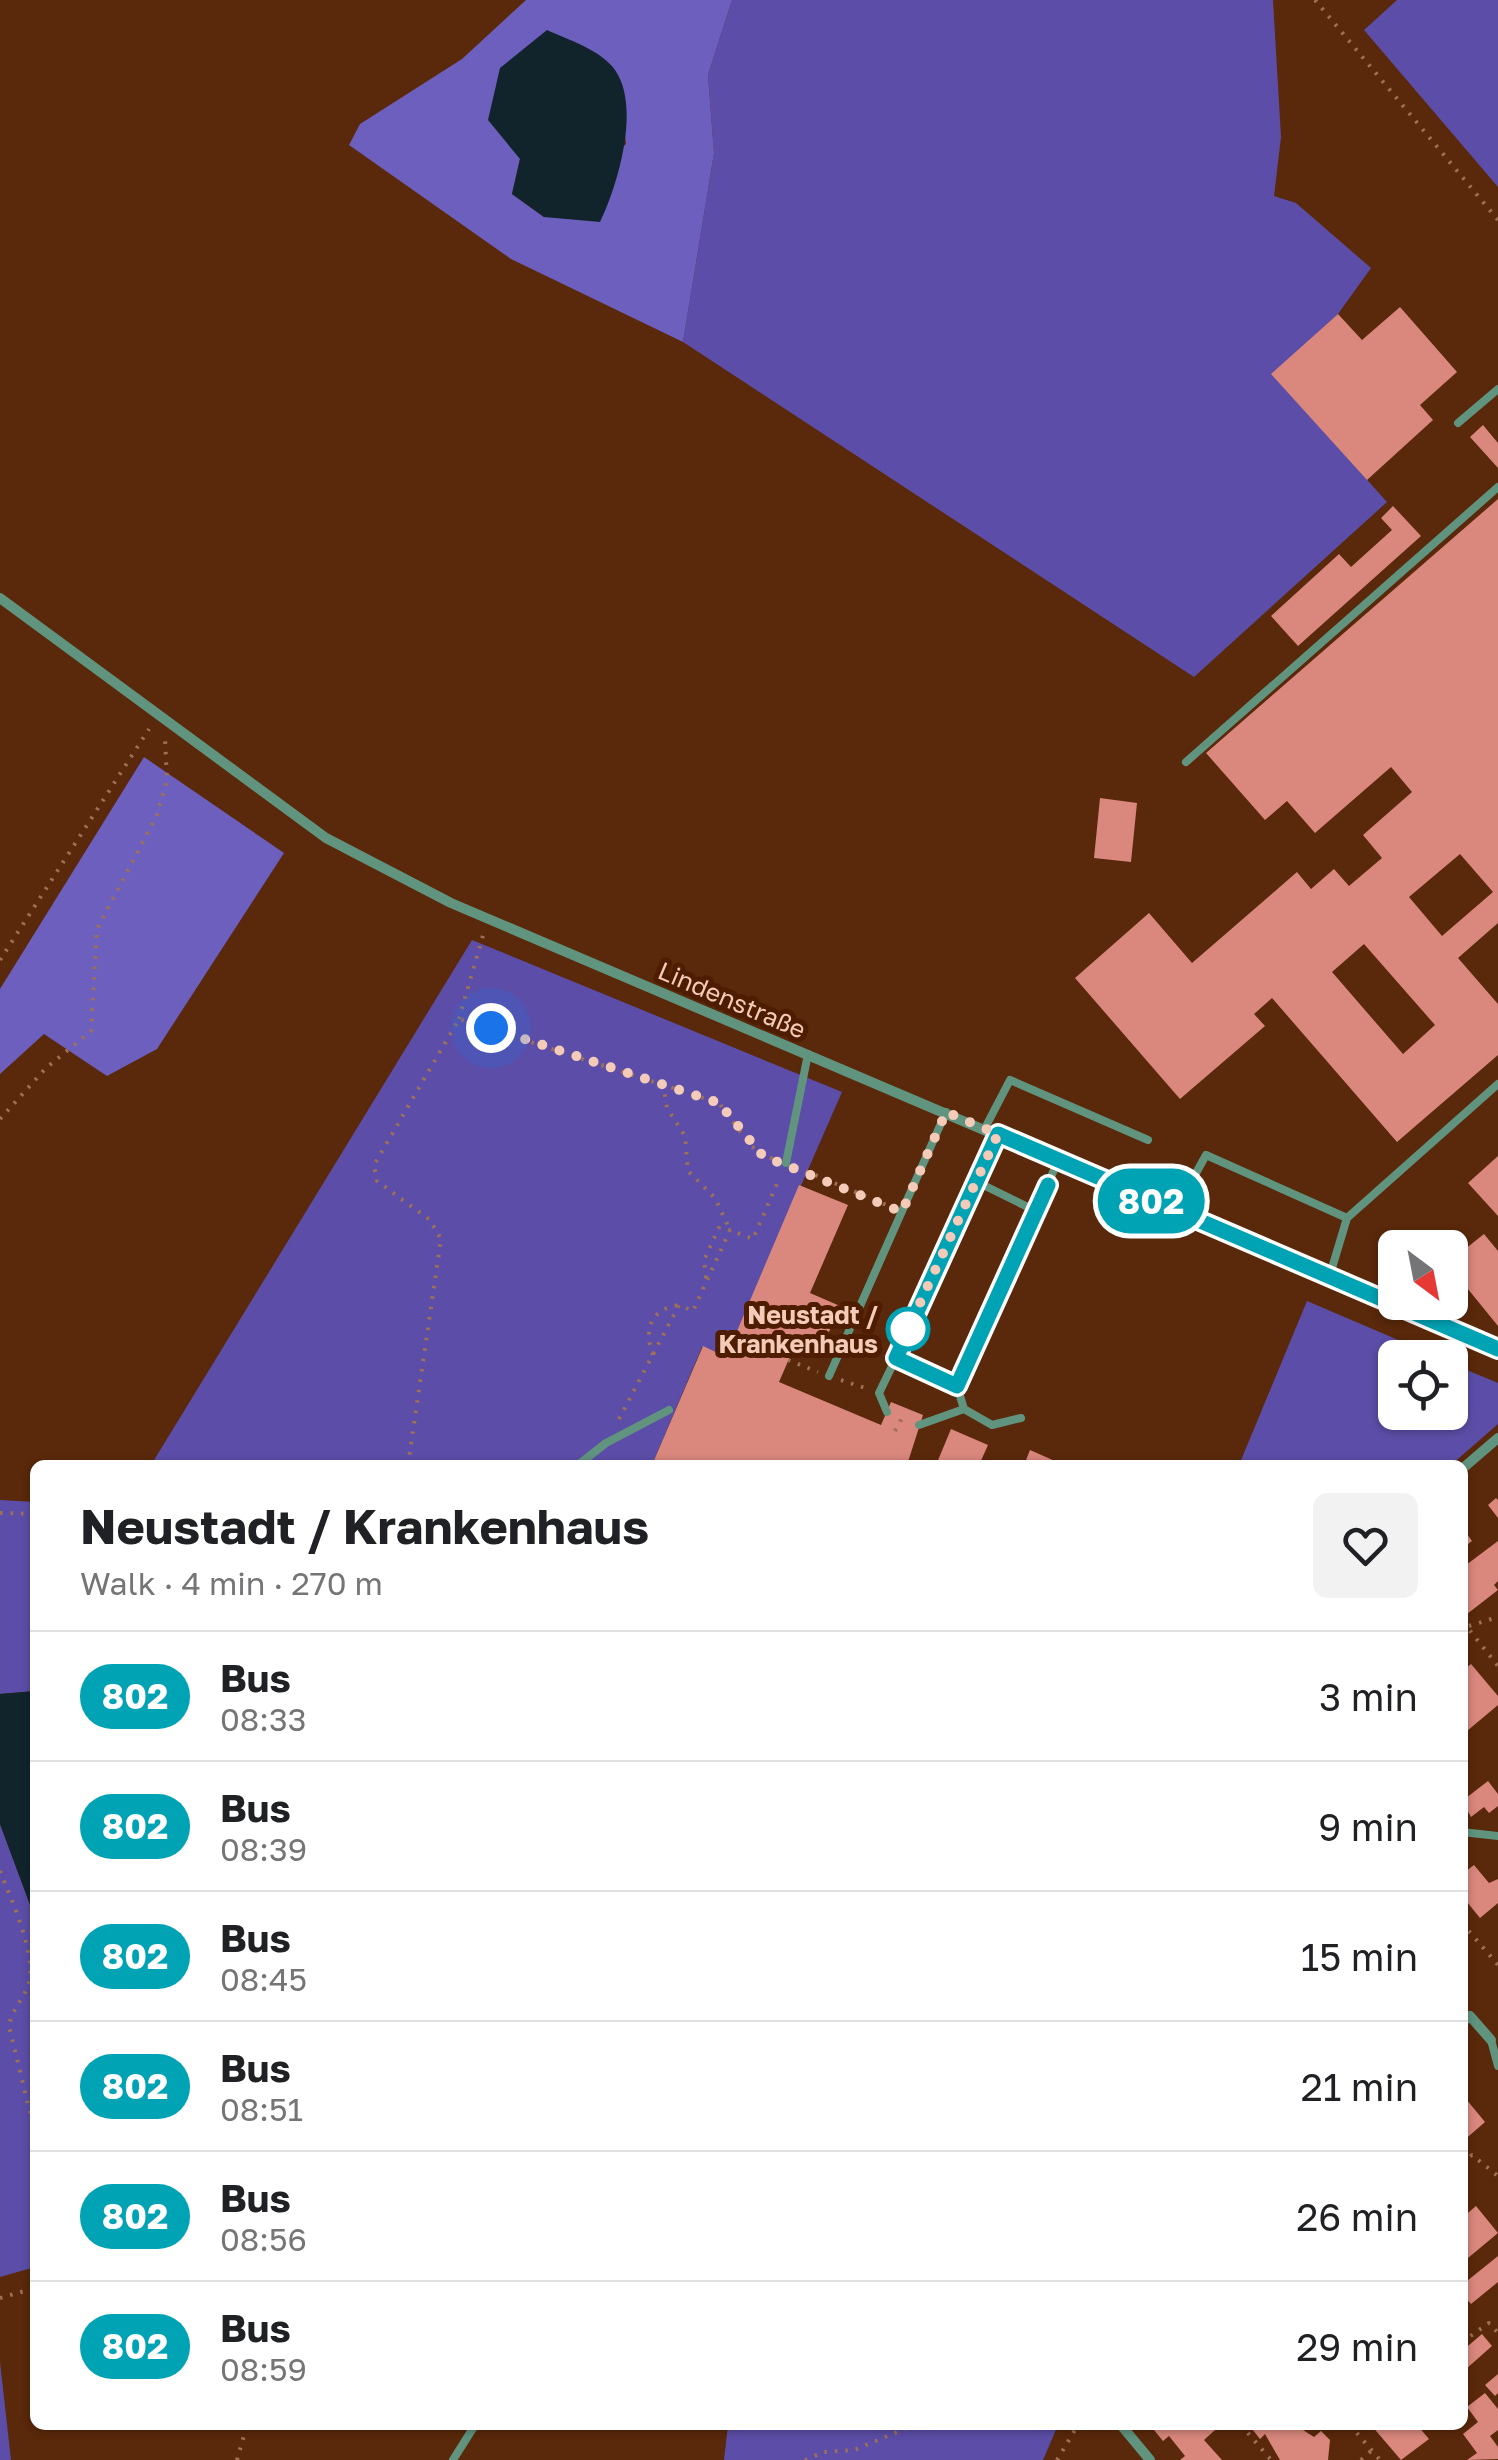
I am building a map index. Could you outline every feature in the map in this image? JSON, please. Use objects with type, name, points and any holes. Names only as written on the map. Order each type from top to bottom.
[{"type":"street","name":"Lindenstraße","points":[[0,598],[326,838],[488,919],[1498,1349]]},
{"type":"street","points":[[1468,1464],[1498,1438]]},
{"type":"street","points":[[1468,2018],[1491,2040]]},
{"type":"street","points":[[1125,2430],[1150,2460]]},
{"type":"lane","points":[[1458,424],[1498,389]]},
{"type":"lane","points":[[1186,762],[1498,488]]},
{"type":"lane","points":[[786,1163],[808,1054]]},
{"type":"lane","points":[[985,1128],[1010,1080],[1148,1140]]},
{"type":"lane","points":[[1328,1278],[1348,1218],[1498,1084]]},
{"type":"lane","points":[[829,1376],[946,1112]]},
{"type":"lane","points":[[887,1412],[879,1393],[998,1134]]},
{"type":"lane","points":[[1174,1211],[1206,1155],[1348,1218]]},
{"type":"lane","points":[[1022,1418],[992,1425],[964,1409],[957,1386],[1058,1161]]},
{"type":"lane","points":[[976,1182],[1036,1210]]},
{"type":"lane","points":[[896,1358],[957,1386]]},
{"type":"lane","points":[[919,1425],[964,1409]]},
{"type":"lane","points":[[584,1460],[606,1443],[669,1410]]},
{"type":"lane","points":[[1468,1833],[1498,1836]]},
{"type":"lane","points":[[1491,2040],[1498,2066]]},
{"type":"lane","points":[[453,2460],[472,2430]]},
{"type":"path","points":[[1315,0],[1498,220]]},
{"type":"path","points":[[0,960],[162,720]]},
{"type":"path","points":[[0,1119],[46,1068],[91,1031],[98,929],[157,814],[167,780],[162,720]]},
{"type":"path","points":[[409,1460],[441,1240],[430,1220],[377,1181],[374,1165],[458,1019],[488,919]]},
{"type":"path","points":[[458,1019],[719,1103],[763,1156],[902,1212]]},
{"type":"path","points":[[663,1084],[667,1108],[685,1136],[688,1170],[708,1188],[730,1230],[752,1238],[786,1163]]},
{"type":"path","points":[[706,1282],[704,1260],[723,1219]]},
{"type":"path","points":[[653,1355],[648,1330],[655,1315],[663,1308],[679,1305],[694,1311],[730,1230]]},
{"type":"path","points":[[606,1443],[679,1305]]},
{"type":"path","points":[[895,1430],[902,1418]]},
{"type":"path","points":[[0,1513],[30,1514]]},
{"type":"path","points":[[1468,1627],[1498,1617]]},
{"type":"path","points":[[1468,1631],[1498,1666]]},
{"type":"path","points":[[0,1872],[18,1915],[30,1974],[28,1988],[12,2010],[10,2026],[30,2112]]},
{"type":"path","points":[[1468,1929],[1498,1965]]},
{"type":"path","points":[[1468,2158],[1472,2155],[1498,2176]]},
{"type":"path","points":[[0,2298],[30,2289]]},
{"type":"path","points":[[1468,2338],[1490,2323],[1498,2333]]},
{"type":"path","points":[[237,2460],[246,2430]]},
{"type":"path","points":[[805,2460],[824,2452],[854,2450],[902,2430]]},
{"type":"path","points":[[1056,2460],[1075,2430]]},
{"type":"path","points":[[1245,2430],[1272,2460]]},
{"type":"path","points":[[1354,2430],[1380,2460]]},
{"type":"path","points":[[1361,2460],[1371,2451]]},
{"type":"shaded area","points":[[526,0],[732,0],[708,75],[714,153],[683,342],[511,259],[349,145],[360,124],[462,59]],"holes":[[[623,118],[626,144],[544,217],[512,194],[520,159]]]},
{"type":"shaded area","points":[[732,0],[1273,0],[1281,137],[1274,196],[1296,203],[1371,268],[1338,314],[1272,374],[1387,502],[1194,677],[683,342],[714,153],[708,75]]},
{"type":"shaded area","points":[[1397,0],[1498,0],[1498,187],[1364,30]]},
{"type":"shaded area","points":[[144,757],[284,853],[157,1049],[107,1076],[44,1034],[0,1074],[0,989]]},
{"type":"shaded area","points":[[472,940],[842,1092],[726,1357],[702,1347],[654,1460],[154,1460]]},
{"type":"shaded area","points":[[1307,1301],[1398,1340],[1378,1340],[1378,1430],[1468,1430],[1468,1370],[1498,1383],[1498,1424],[1457,1460],[1241,1460]]},
{"type":"shaded area","points":[[0,1500],[30,1502],[30,1691],[0,1694]]},
{"type":"shaded area","points":[[0,1824],[30,1905],[30,2268],[0,2277]]},
{"type":"shaded area","points":[[0,2362],[11,2460],[0,2460]]},
{"type":"shaded area","points":[[727,2430],[1056,2430],[1043,2460],[724,2460]]},
{"type":"water","points":[[547,30],[602,57],[623,86],[624,146],[614,188],[600,222],[544,217],[512,194],[520,159],[488,120],[500,68]]},
{"type":"water","points":[[30,1691],[30,1905],[0,1824],[0,1694]]},
{"type":"building","points":[[1400,307],[1457,372],[1420,405],[1433,420],[1367,480],[1271,374],[1338,314],[1362,340]]},
{"type":"building","points":[[1483,425],[1498,443],[1498,468],[1470,437]]},
{"type":"building","points":[[1498,499],[1498,923],[1458,958],[1498,1004],[1498,1055],[1397,1142],[1272,998],[1254,1014],[1265,1026],[1180,1099],[1075,978],[1149,913],[1192,963],[1297,872],[1311,889],[1334,869],[1349,886],[1382,858],[1363,835],[1412,792],[1391,767],[1315,833],[1287,801],[1265,820],[1206,753]],"holes":[[[1460,854],[1493,892],[1442,936],[1409,897]],[[1364,944],[1435,1025],[1403,1054],[1332,972]]]},
{"type":"building","points":[[1393,506],[1421,536],[1298,646],[1271,616],[1339,554],[1351,567],[1392,530],[1381,518]]},
{"type":"building","points":[[1100,798],[1137,803],[1131,862],[1094,858]]},
{"type":"building","points":[[1498,1156],[1498,1216],[1468,1183]]},
{"type":"building","points":[[799,1185],[848,1205],[810,1293],[840,1306],[823,1346],[799,1336],[779,1382],[881,1425],[891,1402],[923,1415],[909,1460],[654,1460],[703,1346],[726,1357]]},
{"type":"building","points":[[1484,1234],[1498,1251],[1498,1326],[1468,1289],[1468,1247]]},
{"type":"building","points":[[951,1429],[988,1445],[981,1460],[938,1460]]},
{"type":"building","points":[[1030,1450],[1053,1460],[1026,1460]]},
{"type":"building","points":[[1498,1500],[1498,1518],[1488,1505]]},
{"type":"building","points":[[1498,1541],[1498,1581],[1494,1585],[1498,1590],[1468,1613],[1468,1564]]},
{"type":"building","points":[[1471,1664],[1498,1696],[1498,1705],[1468,1730]]},
{"type":"building","points":[[1488,1781],[1498,1794],[1498,1806],[1489,1813],[1484,1807],[1471,1817],[1468,1796]]},
{"type":"building","points":[[1474,1865],[1489,1883],[1498,1879],[1498,1903],[1480,1918],[1468,1903],[1468,1870]]},
{"type":"building","points":[[1468,2101],[1485,2122],[1468,2137]]},
{"type":"building","points":[[1476,2206],[1498,2233],[1468,2258],[1468,2213]]},
{"type":"building","points":[[1498,2256],[1498,2282],[1471,2304],[1468,2280]]},
{"type":"building","points":[[1482,2334],[1492,2346],[1468,2367],[1468,2346]]},
{"type":"building","points":[[1498,2374],[1498,2393],[1495,2396],[1485,2385]]},
{"type":"building","points":[[1485,2393],[1498,2409],[1498,2430],[1490,2436],[1498,2447],[1498,2459],[1467,2460],[1477,2453],[1463,2434],[1478,2422],[1468,2406]]},
{"type":"building","points":[[1154,2430],[1215,2430],[1204,2440],[1222,2460],[1180,2460],[1185,2456],[1169,2436],[1163,2441]]},
{"type":"building","points":[[1253,2430],[1303,2430],[1314,2437],[1321,2431],[1330,2440],[1328,2460],[1280,2460],[1265,2434],[1260,2439]]},
{"type":"building","points":[[1375,2430],[1421,2430],[1429,2439],[1401,2460]]},
{"type":"bus line","name":"802","points":[[1048,1185],[957,1386],[896,1358],[998,1134],[1498,1349]]},
{"type":"place","name":"Neustadt / Krankenhaus","points":[[908,1329]]},
{"type":"route","points":[[491,1028],[719,1103],[738,1132],[763,1156],[902,1212],[946,1112],[998,1134],[908,1329]]}]
